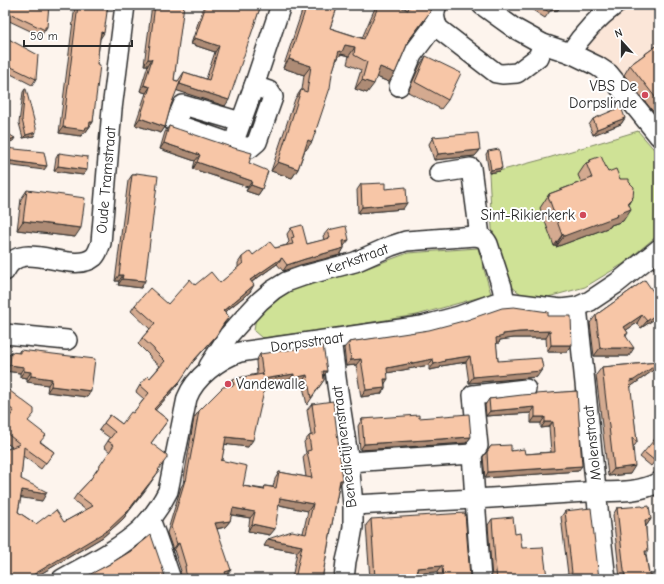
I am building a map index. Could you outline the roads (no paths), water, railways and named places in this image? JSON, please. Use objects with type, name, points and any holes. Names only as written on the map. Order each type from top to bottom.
[{"type":"street","name":"Oude Tramstraat","points":[[5,272],[7,266],[12,261],[20,257],[31,256],[78,263],[87,261],[94,257],[99,251],[101,243],[112,109],[125,5]]},
{"type":"street","points":[[233,144],[281,5]]},
{"type":"street","points":[[482,5],[514,28],[543,44],[570,53],[597,66],[609,74],[659,136]]},
{"type":"street","points":[[570,53],[578,41],[603,14],[615,5]]},
{"type":"street","points":[[436,14],[439,30],[496,73],[517,73],[538,57],[543,44]]},
{"type":"street","points":[[399,86],[412,55],[436,14]]},
{"type":"street","points":[[241,122],[184,104],[175,124],[233,144],[250,148],[257,142],[273,97],[269,91],[254,86]]},
{"type":"street","points":[[439,173],[471,168],[480,236],[487,240],[502,287],[505,302]]},
{"type":"street","name":"Kerkstraat","points":[[204,374],[228,335],[260,301],[273,290],[286,282],[354,262],[406,241],[480,236]]},
{"type":"street","name":"Dorpsstraat","points":[[62,579],[94,562],[122,544],[150,519],[168,491],[187,398],[192,388],[204,374],[220,361],[240,352],[422,326],[455,317],[494,303],[505,302],[561,309],[577,307],[606,291],[659,249]]},
{"type":"street","name":"Molenstraat","points":[[577,307],[606,579]]},
{"type":"street","points":[[5,334],[68,340]]},
{"type":"street","name":"Benedictijnenstraat","points":[[331,339],[349,462],[353,505],[350,544],[344,579]]},
{"type":"street","points":[[481,579],[472,454],[478,446],[473,395],[526,389]]},
{"type":"street","points":[[349,462],[472,454]]},
{"type":"street","points":[[353,505],[626,491],[657,486]]},
{"type":"street","points":[[150,519],[172,579]]},
{"type":"place","name":"VBS De Dorpslinde","points":[[645,95]]},
{"type":"place","name":"Sint-Rikierkerk","points":[[583,215]]},
{"type":"place","name":"Vandewalle","points":[[228,384]]}]
